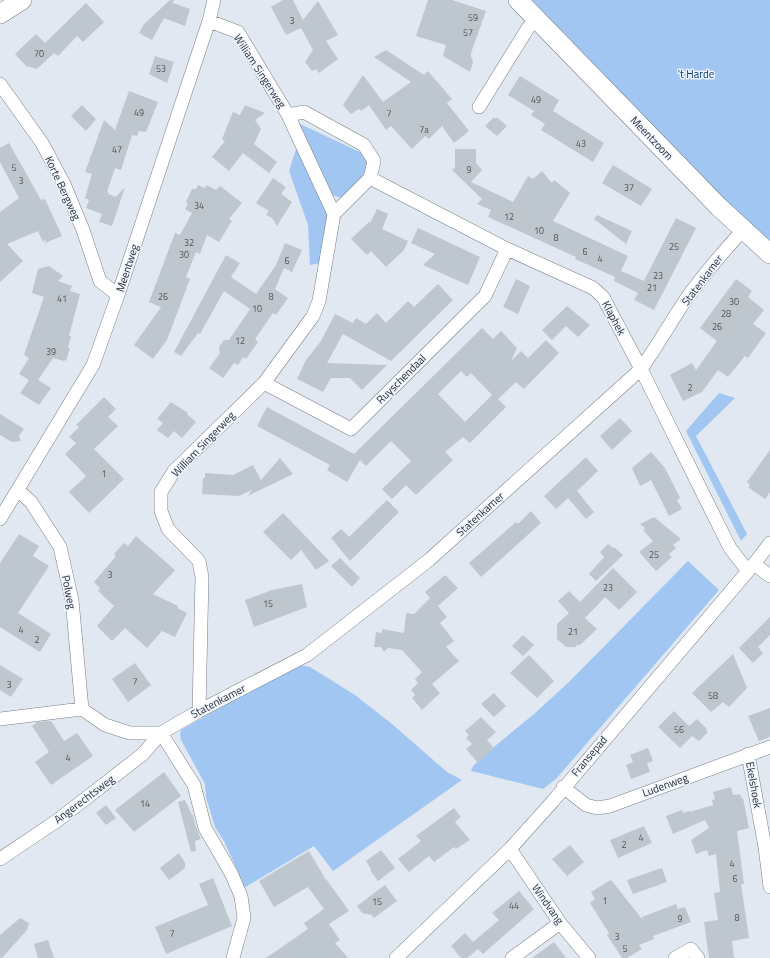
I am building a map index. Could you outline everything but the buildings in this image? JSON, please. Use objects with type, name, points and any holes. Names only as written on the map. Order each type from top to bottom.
[{"type":"street","points":[[0,14],[22,0]]},
{"type":"street","name":"Meentweg","points":[[0,519],[93,364],[118,294],[209,21],[214,0]]},
{"type":"street","name":"Meentzoom","points":[[518,0],[720,207],[770,254]]},
{"type":"street","points":[[479,107],[528,28],[537,18]]},
{"type":"street","name":"William Singerweg","points":[[198,711],[202,577],[198,561],[168,529],[161,511],[161,492],[174,471],[264,383],[313,316],[319,301],[334,214],[288,115],[238,32],[209,21]]},
{"type":"street","name":"Korte Bergweg","points":[[0,84],[42,143],[64,184],[83,230],[100,281],[118,294]]},
{"type":"street","name":"William Singerweg","points":[[288,115],[304,112],[364,145],[374,161],[370,178]]},
{"type":"street","points":[[334,214],[370,178]]},
{"type":"street","name":"Klaphek","points":[[370,178],[507,249],[593,288],[603,297],[641,369],[730,548],[750,567],[770,576]]},
{"type":"street","name":"Statenkamer","points":[[161,732],[198,711],[307,655],[429,560],[641,369],[687,298],[743,230]]},
{"type":"street","name":"Ruyschendaal","points":[[264,383],[351,429],[485,296],[507,249]]},
{"type":"street","name":"Polweg","points":[[18,490],[32,502],[60,547],[72,600],[82,709]]},
{"type":"street","name":"Fransepad","points":[[396,958],[510,849],[770,543]]},
{"type":"street","points":[[0,718],[82,709],[104,725],[130,732],[161,732],[194,785],[205,828],[231,872],[241,896],[244,918],[233,958]]},
{"type":"street","name":"Angerechtsweg","points":[[0,859],[58,820],[143,754],[161,732]]},
{"type":"street","name":"Ludenweg","points":[[563,788],[586,805],[597,808],[610,806],[770,747]]},
{"type":"street","name":"Ekelshoek","points":[[748,754],[765,847],[770,887]]},
{"type":"street","name":"Windvang","points":[[510,849],[560,923],[589,958]]},
{"type":"street","points":[[512,958],[560,923]]},
{"type":"street","points":[[676,958],[691,949],[698,958]]},
{"type":"green space","name":"'t Harde","points":[[525,0],[770,0],[770,245]]},
{"type":"green space","points":[[298,123],[362,153],[376,166],[349,198],[338,197],[327,193]]},
{"type":"green space","points":[[297,146],[331,219],[325,262],[310,265],[308,225],[289,171]]},
{"type":"green space","points":[[719,393],[735,398],[696,436],[747,534],[741,541],[686,431]]},
{"type":"green space","points":[[688,561],[719,590],[556,779],[543,789],[471,771],[473,766],[495,746],[534,714],[570,681]]},
{"type":"green space","points":[[299,665],[310,667],[355,695],[392,724],[447,772],[462,780],[333,871],[314,846],[244,888],[225,843],[215,827],[206,797],[205,784],[181,740],[180,734],[181,730],[288,669]]}]
